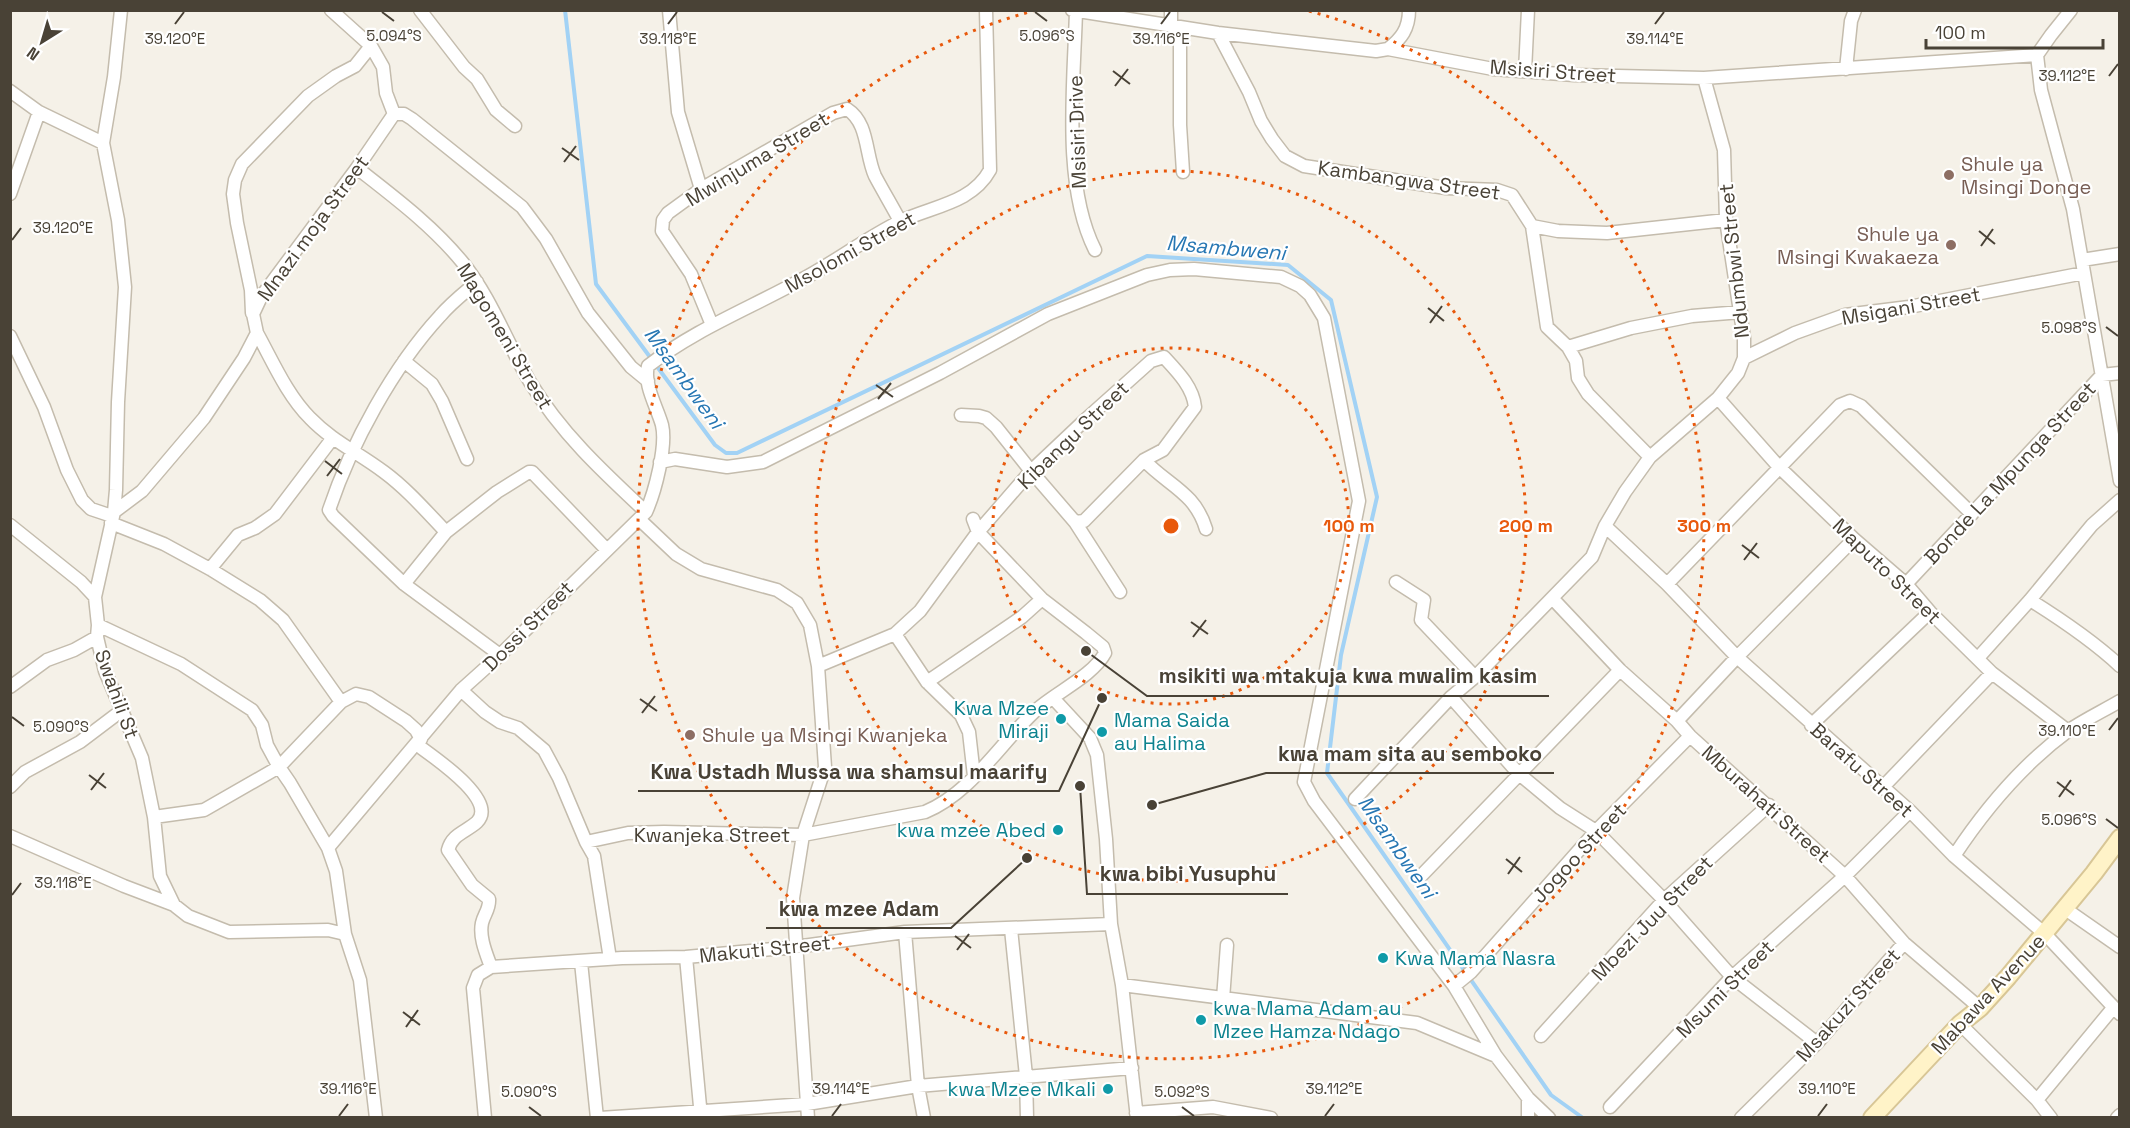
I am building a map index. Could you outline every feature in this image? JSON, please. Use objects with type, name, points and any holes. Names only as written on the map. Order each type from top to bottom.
[{"type":"street","name":"Swahili St","points":[[121,10],[114,77],[103,143],[118,220],[125,287],[118,402],[116,490],[95,597],[97,631],[105,671],[142,759],[154,817],[160,876],[174,905]]},
{"type":"street","points":[[331,10],[371,46],[383,68],[386,93],[393,114],[404,114],[412,119],[522,207],[546,239],[588,313],[630,368],[648,381]]},
{"type":"street","points":[[420,10],[464,67],[477,79],[496,110],[515,126]]},
{"type":"street","points":[[669,10],[678,112],[701,189]]},
{"type":"street","name":"Msolomi Street","points":[[648,366],[712,325],[799,281],[900,221],[969,194],[982,183],[990,170],[986,10]]},
{"type":"street","points":[[1171,10],[1176,26],[1183,172]]},
{"type":"street","points":[[1388,50],[1402,38],[1409,19],[1409,10]]},
{"type":"street","points":[[1525,70],[1528,10]]},
{"type":"street","points":[[1846,69],[1851,21],[1855,10]]},
{"type":"street","points":[[2071,10],[2037,55],[2041,90],[2073,208],[2120,481]]},
{"type":"street","name":"Msisiri Street","points":[[1074,11],[1218,33],[1376,51],[1388,50],[1493,69],[1574,75],[1704,78],[2037,55]]},
{"type":"street","name":"Msisiri Drive","points":[[1074,11],[1073,123],[1076,186],[1087,234],[1095,250]]},
{"type":"street","name":"Kambangwa Street","points":[[1218,33],[1249,92],[1261,122],[1285,156],[1304,166],[1446,188],[1497,190],[1512,195],[1532,226],[1547,327],[1568,347],[1575,361],[1578,378],[1588,394],[1650,457]]},
{"type":"street","points":[[252,314],[251,290],[233,194],[242,165],[308,96],[336,76],[356,66],[371,46]]},
{"type":"street","name":"Ndumbwi Street","points":[[1355,799],[1451,697],[1475,677],[1592,557],[1605,526],[1625,492],[1650,457],[1718,398],[1738,373],[1744,358],[1744,338],[1726,220],[1724,150],[1704,78]]},
{"type":"street","points":[[10,91],[39,112],[103,143]]},
{"type":"street","name":"Mwinjuma Street","points":[[712,325],[691,274],[662,231],[663,220],[668,213],[701,189],[833,113],[847,109],[855,114],[863,130],[874,175],[900,221]]},
{"type":"street","points":[[11,189],[39,112]]},
{"type":"street","name":"Mnazi moja Street","points":[[393,114],[357,168],[261,297],[252,314],[257,333],[296,402],[332,439],[383,471],[405,489],[446,532]]},
{"type":"street","name":"Magomeni Street","points":[[357,168],[408,207],[461,261],[477,282],[531,383],[565,434],[642,515],[676,555],[701,569],[777,590],[797,603],[810,626],[818,666]]},
{"type":"street","points":[[1532,226],[1558,231],[1607,233],[1726,220]]},
{"type":"street","points":[[2082,260],[2120,254]]},
{"type":"street","points":[[660,462],[675,459],[727,467],[763,462],[940,373],[1048,314],[1147,275],[1170,270],[1194,269],[1281,277],[1300,286],[1310,295],[1324,318],[1359,501],[1304,782],[1314,801],[1462,980],[1496,1056],[1528,1098],[1549,1118]]},
{"type":"street","name":"Msigani Street","points":[[1744,358],[1795,333],[1845,315],[1910,308],[2084,273]]},
{"type":"street","points":[[477,282],[438,318],[404,361],[370,414],[329,510],[405,584],[500,655]]},
{"type":"street","points":[[1568,347],[1631,328],[1692,316],[1741,312]]},
{"type":"street","points":[[112,517],[142,491],[204,418],[244,358],[257,333]]},
{"type":"street","points":[[10,336],[44,407],[67,470],[82,500],[91,509],[112,517],[164,544],[260,600],[283,620],[341,702]]},
{"type":"street","name":"Kibangu Street","points":[[818,666],[895,634],[920,611],[978,532],[1031,471],[1151,361],[1164,357],[1194,396],[1195,407],[1163,450],[1144,460],[1084,521],[1075,522]]},
{"type":"street","points":[[404,361],[432,384],[442,401],[467,459]]},
{"type":"street","name":"Dossi Street","points":[[328,848],[461,690],[500,655],[642,515],[653,496],[660,462],[663,428],[648,381],[646,372],[648,366]]},
{"type":"street","name":"Bonde La Mpunga Street","points":[[1906,584],[2102,375],[2120,373]]},
{"type":"street","name":"Maputo Street","points":[[1718,398],[1779,467],[1854,539],[1906,584],[1930,612],[1992,673],[2068,731]]},
{"type":"street","points":[[1667,585],[1840,405],[1850,401],[1862,406],[1972,514]]},
{"type":"street","points":[[961,415],[986,418],[1001,432],[1075,522],[1120,592]]},
{"type":"street","points":[[210,569],[238,535],[255,528],[275,514],[332,439]]},
{"type":"street","points":[[1144,460],[1190,499],[1206,529]]},
{"type":"street","points":[[405,584],[446,532],[497,492],[529,472],[532,472],[606,549]]},
{"type":"street","points":[[1978,658],[2092,525],[2120,500]]},
{"type":"street","points":[[927,682],[1022,617],[1042,599],[978,532],[973,519]]},
{"type":"street","points":[[10,525],[81,582],[95,597]]},
{"type":"street","name":"Barafu Street","points":[[1605,526],[1737,657],[1910,811],[1954,855],[2045,934],[2116,1011]]},
{"type":"street","points":[[1677,721],[1854,539]]},
{"type":"street","points":[[1396,582],[1424,600],[1421,620],[1475,677]]},
{"type":"street","name":"Kwanjeka Street","points":[[586,842],[628,833],[655,832],[803,835],[926,812],[942,805],[974,776],[1035,711],[1100,661],[1105,652],[1103,647],[1042,599]]},
{"type":"street","name":"Mburahati Street","points":[[1553,599],[1620,670],[1845,876],[1904,943],[1980,1008]]},
{"type":"street","points":[[2030,600],[2101,648],[2120,666]]},
{"type":"street","points":[[1811,725],[1930,612]]},
{"type":"street","points":[[10,687],[48,660],[74,650],[97,631],[181,664],[252,710],[262,724],[267,745],[279,767],[328,848],[336,871],[345,934],[360,980],[375,1118]]},
{"type":"street","points":[[895,634],[927,682],[961,715],[966,723],[974,776]]},
{"type":"street","points":[[808,1118],[793,898],[803,835],[825,767],[818,666]]},
{"type":"street","points":[[1420,877],[1620,670]]},
{"type":"street","points":[[1882,788],[1992,673]]},
{"type":"street","points":[[461,690],[492,717],[518,728],[544,750],[559,778],[596,863],[610,958]]},
{"type":"street","points":[[154,817],[204,810],[279,767],[341,702],[356,694],[369,697],[416,730],[418,742],[473,791],[481,802],[480,818],[468,829],[456,835],[449,844],[448,850],[471,885],[489,899],[489,907],[482,922],[482,940],[491,967],[478,975],[473,988],[485,1118]]},
{"type":"street","points":[[1451,697],[1518,773],[1560,808],[1596,831],[1664,900],[1732,977],[1817,1043]]},
{"type":"street","points":[[1053,698],[1090,738],[1097,755],[1108,860],[1111,924],[1122,985],[1137,1115],[1213,1107],[1271,1118]]},
{"type":"street","points":[[1954,855],[1979,819],[2015,778],[2068,731],[2120,701]]},
{"type":"street","points":[[11,785],[26,772],[80,742],[122,711]]},
{"type":"street","name":"Jogoo Street","points":[[1462,980],[1596,831],[1690,736]]},
{"type":"street","name":"Mbezi Juu Street","points":[[1541,1036],[1664,900],[1769,805]]},
{"type":"street","name":"Msumi Street","points":[[1610,1107],[1732,977],[1845,876],[1910,811]]},
{"type":"street","points":[[10,836],[124,886],[174,905],[188,916],[229,932],[328,930],[345,934]]},
{"type":"street","name":"Mabawa Avenue","points":[[1875,1116],[1960,1024],[1980,1008],[2045,934],[2120,838]]},
{"type":"street","points":[[2064,908],[2120,947]]},
{"type":"street","name":"Makuti Street","points":[[491,967],[581,962],[610,958],[686,957],[795,947],[905,932],[1111,924]]},
{"type":"street","points":[[1011,929],[1026,1076],[1027,1118]]},
{"type":"street","points":[[905,932],[918,1086],[924,1118]]},
{"type":"street","name":"Msakuzi Street","points":[[1741,1118],[1817,1043],[1904,943]]},
{"type":"street","points":[[1223,999],[1227,945]]},
{"type":"street","points":[[686,957],[700,1114]]},
{"type":"street","points":[[581,962],[599,1118],[700,1114],[807,1104],[918,1086],[1132,1068]]},
{"type":"street","points":[[1122,985],[1417,1023],[1496,1056]]},
{"type":"street","points":[[2037,1100],[2116,1011]]},
{"type":"street","points":[[1960,1024],[2037,1100],[2051,1118]]},
{"type":"street","points":[[1528,1098],[1528,1118]]},
{"type":"waterway","name":"Msambweni","points":[[565,10],[596,284],[715,445],[726,453],[737,453],[1147,256],[1288,265],[1331,300],[1377,497],[1341,655],[1327,773],[1551,1095],[1583,1118]]},
{"type":"place","name":"Shule ya Msingi Donge","points":[[1949,175]]},
{"type":"place","name":"Shule ya Msingi Kwakaeza","points":[[1951,245]]},
{"type":"place","name":"msikiti wa mtakuja kwa mwalim kasim","points":[[1086,651]]},
{"type":"place","name":"Kwa Ustadh Mussa wa shamsul maarify","points":[[1102,698]]},
{"type":"place","name":"Kwa Mzee Miraji","points":[[1061,719]]},
{"type":"place","name":"Mama Saida au Halima","points":[[1102,732]]},
{"type":"place","name":"Shule ya Msingi Kwanjeka","points":[[690,735]]},
{"type":"place","name":"kwa bibi Yusuphu","points":[[1080,786]]},
{"type":"place","name":"kwa mam sita au semboko","points":[[1152,805]]},
{"type":"place","name":"kwa mzee Abed","points":[[1058,830]]},
{"type":"place","name":"kwa mzee Adam","points":[[1027,858]]},
{"type":"place","name":"Kwa Mama Nasra","points":[[1383,958]]},
{"type":"place","name":"kwa Mama Adam au Mzee Hamza Ndago","points":[[1201,1020]]},
{"type":"place","name":"kwa Mzee Mkali","points":[[1108,1089]]}]
